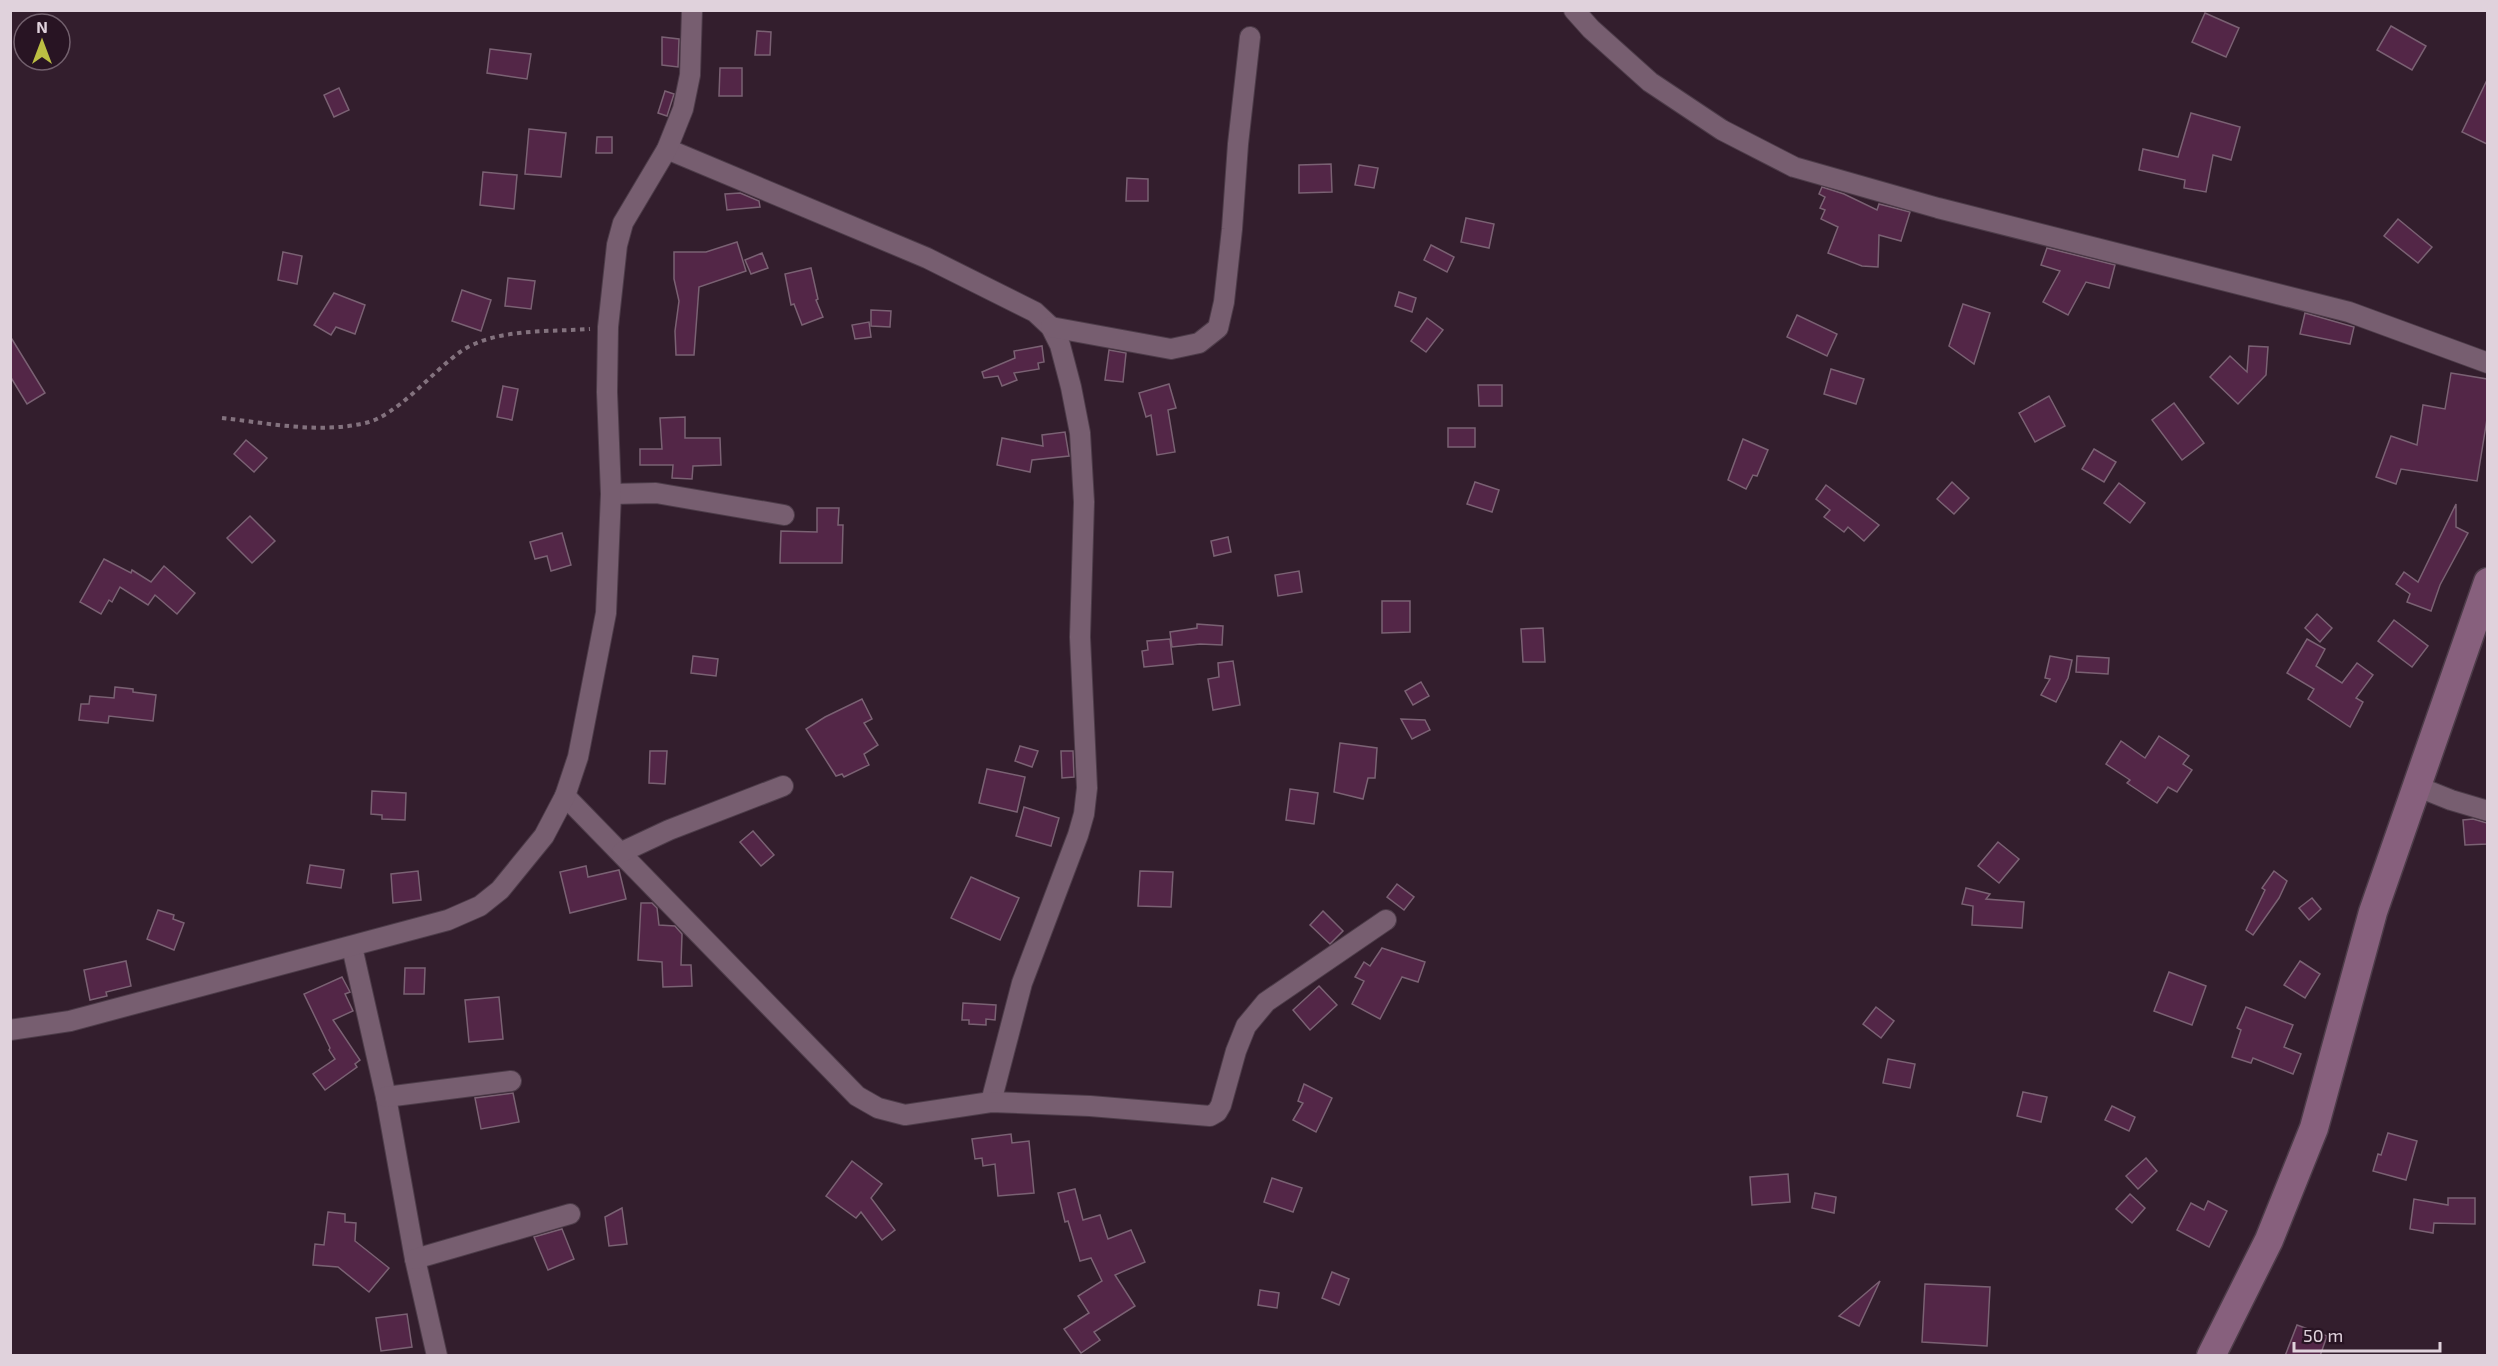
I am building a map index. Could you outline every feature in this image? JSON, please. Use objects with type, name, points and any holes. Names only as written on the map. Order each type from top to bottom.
[{"type":"street","points":[[10,1030],[70,1020],[448,920],[480,906],[500,890],[544,836],[565,796],[580,746],[606,613],[611,494],[607,392],[608,327],[617,245],[623,223],[667,149],[688,93],[692,10]]},
{"type":"street","points":[[1574,10],[1591,29],[1650,81],[1722,130],[1794,167],[1938,208],[2349,312],[2487,363]]},
{"type":"street","points":[[1051,327],[1171,349],[1199,343],[1218,328],[1224,302],[1250,37]]},
{"type":"street","points":[[667,149],[927,258],[1035,312],[1051,327],[1060,345],[1080,433],[1083,502],[1080,647],[1087,788],[1084,814],[1078,834],[1022,983],[990,1102]]},
{"type":"street","points":[[611,494],[656,493],[784,514]]},
{"type":"street","points":[[2211,1356],[2269,1240],[2314,1128],[2373,912],[2487,582]]},
{"type":"street","points":[[622,852],[783,786]]},
{"type":"street","points":[[2416,786],[2487,811]]},
{"type":"street","points":[[565,796],[858,1096],[878,1108],[905,1115],[990,1102],[1090,1106],[1210,1116],[1221,1105],[1236,1051],[1246,1026],[1266,1002],[1386,920]]},
{"type":"street","points":[[352,947],[386,1097],[414,1259],[437,1356]]},
{"type":"street","points":[[386,1097],[511,1081]]},
{"type":"street","points":[[414,1259],[570,1214]]},
{"type":"path","points":[[222,418],[319,427],[367,423],[404,400],[461,351],[484,339],[511,334],[608,327]]},
{"type":"building","points":[[2205,13],[2239,28],[2226,57],[2192,42]]},
{"type":"building","points":[[2391,26],[2426,46],[2412,70],[2377,50]]},
{"type":"building","points":[[757,31],[771,32],[770,55],[755,55]]},
{"type":"building","points":[[662,37],[679,39],[678,67],[662,65]]},
{"type":"building","points":[[490,49],[531,54],[527,79],[487,73]]},
{"type":"building","points":[[720,68],[742,68],[742,96],[719,96]]},
{"type":"building","points":[[2487,80],[2487,144],[2462,132]]},
{"type":"building","points":[[339,88],[349,110],[334,117],[324,95]]},
{"type":"building","points":[[665,91],[674,94],[667,116],[658,113]]},
{"type":"building","points":[[2191,113],[2240,127],[2231,160],[2213,155],[2206,192],[2184,188],[2185,180],[2139,170],[2143,149],[2178,157]]},
{"type":"building","points":[[529,129],[566,133],[561,177],[525,174]]},
{"type":"building","points":[[597,137],[612,137],[612,153],[596,153]]},
{"type":"building","points":[[1331,164],[1332,192],[1299,193],[1299,165]]},
{"type":"building","points":[[1359,165],[1378,168],[1374,188],[1355,185]]},
{"type":"building","points":[[483,172],[517,175],[514,209],[480,205]]},
{"type":"building","points":[[1127,178],[1148,179],[1148,201],[1126,201]]},
{"type":"building","points":[[1822,187],[1844,194],[1877,210],[1879,204],[1910,212],[1901,241],[1879,235],[1878,267],[1862,266],[1828,253],[1838,227],[1821,219],[1825,210],[1820,208],[1825,197],[1819,194]]},
{"type":"building","points":[[740,193],[759,201],[760,207],[727,210],[725,194]]},
{"type":"building","points":[[1466,218],[1494,224],[1489,248],[1461,242]]},
{"type":"building","points":[[2398,219],[2432,247],[2418,263],[2384,236]]},
{"type":"building","points":[[737,242],[746,271],[699,287],[694,355],[676,355],[675,331],[679,301],[674,279],[674,252],[706,252]]},
{"type":"building","points":[[1431,245],[1454,257],[1447,272],[1424,260]]},
{"type":"building","points":[[2047,248],[2115,265],[2109,288],[2086,282],[2068,315],[2043,302],[2060,271],[2041,265]]},
{"type":"building","points":[[283,252],[302,256],[297,284],[278,280]]},
{"type":"building","points":[[762,253],[768,268],[751,274],[745,260]]},
{"type":"building","points":[[811,268],[818,299],[816,300],[823,317],[802,325],[794,304],[791,305],[785,274]]},
{"type":"building","points":[[508,278],[535,281],[531,309],[505,306]]},
{"type":"building","points":[[462,290],[491,300],[481,331],[452,321]]},
{"type":"building","points":[[1399,292],[1416,298],[1412,312],[1395,306]]},
{"type":"building","points":[[334,293],[365,305],[355,334],[336,327],[331,335],[314,325]]},
{"type":"building","points":[[1963,304],[1990,313],[1974,364],[1949,346]]},
{"type":"building","points":[[871,310],[891,311],[890,327],[871,326]]},
{"type":"building","points":[[2305,313],[2354,327],[2350,344],[2300,334]]},
{"type":"building","points":[[1797,315],[1837,334],[1827,356],[1787,337]]},
{"type":"building","points":[[1427,318],[1443,330],[1426,352],[1411,341]]},
{"type":"building","points":[[869,322],[871,337],[855,339],[852,325]]},
{"type":"building","points":[[10,336],[45,393],[27,404],[10,376]]},
{"type":"building","points":[[1042,346],[1044,362],[1038,363],[1039,369],[1014,373],[1017,380],[1002,386],[998,376],[984,378],[982,372],[1015,358],[1014,351]]},
{"type":"building","points":[[2249,346],[2268,347],[2266,375],[2238,404],[2210,377],[2230,356],[2247,372]]},
{"type":"building","points":[[1109,350],[1126,353],[1123,382],[1105,380]]},
{"type":"building","points":[[1831,369],[1864,379],[1856,404],[1824,394]]},
{"type":"building","points":[[2451,373],[2487,379],[2487,419],[2477,481],[2401,469],[2396,484],[2376,477],[2391,436],[2417,445],[2423,405],[2445,409]]},
{"type":"building","points":[[1169,384],[1176,408],[1168,410],[1175,452],[1157,455],[1151,415],[1146,417],[1139,393]]},
{"type":"building","points":[[1478,385],[1502,385],[1502,406],[1479,406]]},
{"type":"building","points":[[503,386],[518,389],[512,420],[497,417]]},
{"type":"building","points":[[2049,396],[2065,426],[2035,442],[2019,413]]},
{"type":"building","points":[[2174,403],[2204,443],[2182,460],[2152,420]]},
{"type":"building","points":[[685,417],[685,438],[720,438],[721,465],[693,466],[692,479],[672,478],[673,465],[640,465],[640,449],[662,449],[660,418]]},
{"type":"building","points":[[1448,428],[1475,428],[1475,447],[1448,447]]},
{"type":"building","points":[[1065,432],[1069,456],[1032,460],[1030,472],[997,465],[1002,438],[1043,446],[1042,435]]},
{"type":"building","points":[[1743,439],[1768,450],[1757,476],[1753,475],[1746,489],[1728,480]]},
{"type":"building","points":[[246,440],[267,458],[254,472],[234,454]]},
{"type":"building","points":[[2094,449],[2116,462],[2104,482],[2082,469]]},
{"type":"building","points":[[1475,482],[1499,490],[1492,512],[1467,504]]},
{"type":"building","points":[[1952,482],[1969,498],[1954,514],[1937,499]]},
{"type":"building","points":[[2119,483],[2145,503],[2130,523],[2104,503]]},
{"type":"building","points":[[1826,485],[1879,525],[1864,541],[1848,527],[1844,532],[1824,517],[1830,510],[1816,499]]},
{"type":"building","points":[[2456,504],[2456,527],[2468,533],[2440,585],[2431,611],[2407,602],[2410,594],[2396,584],[2404,572],[2418,582]]},
{"type":"building","points":[[817,508],[839,508],[838,525],[843,525],[842,563],[780,563],[781,531],[817,532]]},
{"type":"building","points":[[250,516],[275,541],[252,563],[227,538]]},
{"type":"building","points":[[562,533],[571,565],[551,571],[547,556],[535,559],[530,542]]},
{"type":"building","points":[[1228,537],[1231,552],[1214,556],[1211,541]]},
{"type":"building","points":[[104,559],[131,573],[132,570],[151,582],[164,566],[195,593],[177,614],[155,595],[148,605],[120,587],[112,602],[109,600],[101,614],[80,602]]},
{"type":"building","points":[[1299,571],[1302,592],[1278,596],[1275,575]]},
{"type":"building","points":[[1382,601],[1410,601],[1410,632],[1382,633]]},
{"type":"building","points":[[2317,614],[2332,628],[2320,642],[2305,628]]},
{"type":"building","points":[[2394,620],[2428,646],[2412,667],[2378,641]]},
{"type":"building","points":[[1197,624],[1223,626],[1222,645],[1200,644],[1172,647],[1170,632],[1197,628]]},
{"type":"building","points":[[1543,628],[1545,662],[1523,662],[1521,629]]},
{"type":"building","points":[[1170,639],[1173,664],[1144,667],[1142,651],[1148,650],[1147,641]]},
{"type":"building","points":[[2307,639],[2325,649],[2316,666],[2342,683],[2357,663],[2373,675],[2356,698],[2363,702],[2350,727],[2308,699],[2314,689],[2287,673]]},
{"type":"building","points":[[693,656],[718,659],[716,676],[691,673]]},
{"type":"building","points":[[2050,656],[2072,660],[2068,678],[2056,702],[2041,695],[2050,679],[2045,678]]},
{"type":"building","points":[[2077,656],[2109,658],[2108,674],[2076,672]]},
{"type":"building","points":[[1233,661],[1240,705],[1213,710],[1208,679],[1219,677],[1218,663]]},
{"type":"building","points":[[1421,682],[1429,696],[1413,705],[1405,691]]},
{"type":"building","points":[[115,687],[156,695],[153,721],[109,716],[108,723],[79,720],[81,704],[89,704],[90,696],[114,698]]},
{"type":"building","points":[[862,699],[872,719],[864,723],[878,745],[864,754],[869,765],[844,777],[842,774],[836,776],[806,729]]},
{"type":"building","points":[[1401,719],[1425,720],[1430,730],[1412,739]]},
{"type":"building","points":[[2159,736],[2189,756],[2183,764],[2192,770],[2177,792],[2168,787],[2157,803],[2127,783],[2130,780],[2106,764],[2121,741],[2145,758]]},
{"type":"building","points":[[1340,743],[1377,748],[1375,778],[1368,778],[1363,799],[1334,792]]},
{"type":"building","points":[[1020,746],[1038,751],[1032,767],[1015,761]]},
{"type":"building","points":[[650,751],[667,751],[665,784],[649,783]]},
{"type":"building","points":[[1061,751],[1073,751],[1074,777],[1062,778]]},
{"type":"building","points":[[987,769],[1025,777],[1017,812],[979,803]]},
{"type":"building","points":[[1290,789],[1318,793],[1314,824],[1286,820]]},
{"type":"building","points":[[372,791],[406,793],[405,820],[382,819],[382,815],[371,814]]},
{"type":"building","points":[[1024,807],[1059,818],[1051,846],[1016,836]]},
{"type":"building","points":[[2473,819],[2487,823],[2487,844],[2465,845],[2463,820]]},
{"type":"building","points":[[753,831],[774,855],[761,866],[740,842]]},
{"type":"building","points":[[1998,842],[2019,859],[1999,883],[1978,866]]},
{"type":"building","points":[[310,865],[344,870],[341,888],[307,883]]},
{"type":"building","points":[[586,866],[588,877],[619,870],[626,899],[570,913],[560,872]]},
{"type":"building","points":[[418,871],[421,900],[393,903],[391,874]]},
{"type":"building","points":[[1140,871],[1173,872],[1171,907],[1138,906]]},
{"type":"building","points":[[2274,871],[2287,881],[2279,898],[2253,935],[2246,930],[2265,890],[2262,888]]},
{"type":"building","points":[[971,877],[1019,898],[1000,940],[951,918]]},
{"type":"building","points":[[1397,884],[1414,897],[1404,910],[1387,897]]},
{"type":"building","points":[[1966,888],[1990,894],[1986,899],[2024,902],[2022,928],[1972,925],[1973,906],[1962,904]]},
{"type":"building","points":[[2312,898],[2321,909],[2309,920],[2299,908]]},
{"type":"building","points":[[641,903],[652,903],[657,908],[659,925],[675,926],[682,934],[681,965],[691,965],[692,986],[663,987],[662,962],[638,960]]},
{"type":"building","points":[[158,910],[174,915],[173,919],[184,923],[174,950],[147,939]]},
{"type":"building","points":[[1323,911],[1343,931],[1330,944],[1310,925]]},
{"type":"building","points":[[1382,948],[1425,962],[1418,982],[1402,977],[1380,1019],[1352,1004],[1364,981],[1355,977],[1364,962],[1370,966]]},
{"type":"building","points":[[126,961],[131,986],[106,992],[107,996],[90,1000],[84,970]]},
{"type":"building","points":[[2300,961],[2320,974],[2305,998],[2284,985]]},
{"type":"building","points":[[405,968],[425,968],[424,994],[404,994]]},
{"type":"building","points":[[2169,972],[2206,986],[2192,1025],[2154,1011]]},
{"type":"building","points":[[342,977],[350,992],[345,994],[353,1011],[333,1020],[360,1060],[355,1064],[357,1067],[325,1090],[313,1074],[335,1059],[304,994]]},
{"type":"building","points":[[1319,986],[1337,1005],[1310,1030],[1293,1010]]},
{"type":"building","points":[[499,997],[503,1039],[469,1042],[465,1000]]},
{"type":"building","points":[[963,1003],[996,1005],[995,1020],[986,1019],[986,1025],[969,1024],[969,1020],[962,1020]]},
{"type":"building","points":[[1876,1007],[1894,1021],[1881,1038],[1863,1024]]},
{"type":"building","points":[[2246,1007],[2293,1025],[2284,1047],[2301,1054],[2293,1074],[2253,1058],[2251,1063],[2232,1057],[2241,1030],[2237,1028]]},
{"type":"building","points":[[1888,1059],[1915,1064],[1910,1088],[1883,1083]]},
{"type":"building","points":[[1304,1084],[1332,1098],[1316,1132],[1293,1120],[1303,1103],[1298,1101]]},
{"type":"building","points":[[2023,1092],[2047,1097],[2041,1122],[2017,1116]]},
{"type":"building","points":[[513,1093],[519,1122],[481,1129],[475,1098]]},
{"type":"building","points":[[2112,1106],[2135,1117],[2129,1131],[2105,1120]]},
{"type":"building","points":[[2388,1133],[2417,1141],[2406,1180],[2373,1171]]},
{"type":"building","points":[[1011,1134],[1012,1143],[1029,1141],[1034,1193],[998,1196],[995,1164],[983,1166],[982,1158],[975,1159],[972,1139]]},
{"type":"building","points":[[2146,1158],[2157,1171],[2138,1189],[2126,1176]]},
{"type":"building","points":[[852,1161],[882,1184],[871,1198],[895,1230],[882,1240],[861,1212],[856,1218],[826,1196]]},
{"type":"building","points":[[1788,1174],[1790,1202],[1752,1205],[1750,1177]]},
{"type":"building","points":[[1272,1178],[1302,1188],[1293,1212],[1264,1202]]},
{"type":"building","points":[[1075,1189],[1083,1220],[1100,1215],[1108,1239],[1131,1230],[1145,1262],[1115,1275],[1135,1306],[1094,1332],[1100,1340],[1081,1353],[1064,1329],[1089,1313],[1078,1296],[1102,1281],[1091,1258],[1080,1261],[1068,1221],[1065,1222],[1058,1193]]},
{"type":"building","points":[[1815,1193],[1836,1197],[1834,1213],[1812,1208]]},
{"type":"building","points":[[2130,1194],[2145,1208],[2132,1223],[2116,1209]]},
{"type":"building","points":[[2448,1198],[2475,1198],[2475,1224],[2434,1223],[2433,1233],[2410,1229],[2414,1199],[2448,1205]]},
{"type":"building","points":[[2208,1201],[2227,1211],[2209,1247],[2177,1230],[2191,1203],[2204,1210]]},
{"type":"building","points":[[622,1208],[627,1244],[609,1246],[605,1217]]},
{"type":"building","points":[[328,1212],[345,1214],[345,1222],[356,1223],[355,1241],[389,1268],[369,1292],[338,1267],[313,1265],[315,1244],[324,1245]]},
{"type":"building","points":[[562,1229],[574,1259],[548,1270],[534,1237]]},
{"type":"building","points":[[1332,1272],[1349,1279],[1339,1305],[1322,1298]]},
{"type":"building","points":[[1880,1281],[1859,1326],[1839,1316]]},
{"type":"building","points":[[1925,1284],[1990,1287],[1987,1346],[1922,1342]]},
{"type":"building","points":[[1260,1290],[1279,1293],[1277,1308],[1258,1305]]},
{"type":"building","points":[[407,1314],[412,1347],[381,1351],[376,1318]]},
{"type":"building","points":[[2297,1325],[2327,1336],[2320,1356],[2285,1356]]}]
